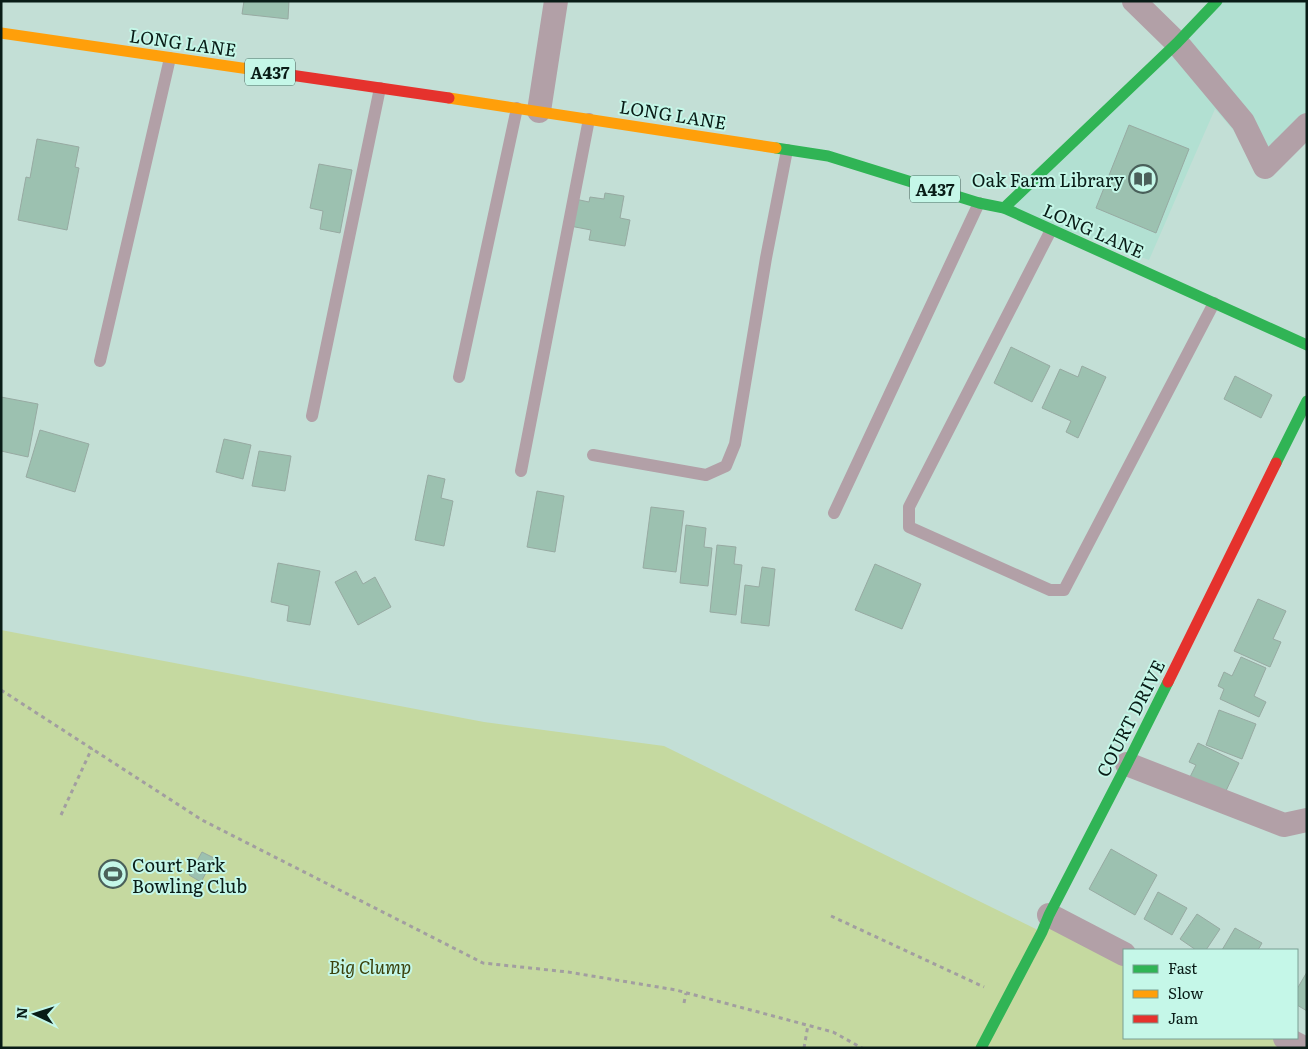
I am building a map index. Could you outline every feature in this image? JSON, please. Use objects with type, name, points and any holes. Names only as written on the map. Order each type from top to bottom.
[{"type":"main road","points":[[1004,208],[1177,43],[1217,1]]},
{"type":"main road","name":"LONG LANE","points":[[1,33],[528,109],[828,156],[979,203],[1004,208],[1307,345]]},
{"type":"main road","name":"COURT DRIVE","points":[[981,1048],[1127,764],[1307,402]]},
{"type":"street","points":[[528,109],[556,1]]},
{"type":"street","points":[[1134,1],[1177,43],[1243,122],[1265,167],[1307,125]]},
{"type":"street","points":[[1127,764],[1284,825],[1307,820]]},
{"type":"street","points":[[1049,915],[1123,953]]},
{"type":"street","points":[[1287,1039],[1304,1048]]},
{"type":"lane","points":[[100,361],[170,58]]},
{"type":"lane","points":[[312,416],[380,88]]},
{"type":"lane","points":[[459,377],[528,109]]},
{"type":"lane","points":[[521,471],[589,119]]},
{"type":"lane","points":[[593,455],[706,475],[726,466],[736,444],[766,258],[787,150]]},
{"type":"lane","points":[[834,513],[979,203]]},
{"type":"lane","points":[[1050,230],[909,507],[909,527],[1050,590],[1064,590],[1214,303]]},
{"type":"path","points":[[1,690],[202,820],[482,963],[568,972],[624,984],[686,993],[833,1032],[862,1048]]},
{"type":"path","points":[[61,815],[92,748]]},
{"type":"path","points":[[831,916],[1007,997]]},
{"type":"path","points":[[684,1003],[686,993]]},
{"type":"path","points":[[804,1048],[808,1026]]},
{"type":"shaded area","points":[[1210,1],[1307,1],[1307,125],[1265,167],[1215,109],[1149,260],[1004,208]]},
{"type":"green space","name":"Big Clump","points":[[1,630],[484,722],[664,746],[1042,932],[1049,915],[1123,953],[1123,1039],[1287,1039],[1304,1048],[1,1048]]},
{"type":"building","points":[[244,1],[289,1],[288,19],[242,14]]},
{"type":"building","name":"Oak Farm Library","points":[[1129,125],[1189,149],[1156,233],[1096,208]]},
{"type":"building","points":[[37,139],[79,147],[75,167],[79,168],[67,230],[18,220],[26,177],[30,178]]},
{"type":"building","points":[[319,164],[352,170],[340,233],[320,229],[323,211],[310,208]]},
{"type":"building","points":[[605,193],[624,196],[620,218],[630,220],[625,246],[589,240],[591,230],[570,226],[575,199],[589,202],[590,197],[604,199]]},
{"type":"building","points":[[1011,347],[1050,366],[1032,402],[994,383]]},
{"type":"building","points":[[1082,366],[1106,377],[1078,438],[1066,432],[1071,421],[1042,408],[1060,369],[1078,377]]},
{"type":"building","points":[[1235,376],[1272,395],[1261,418],[1224,399]]},
{"type":"building","points":[[1,397],[38,404],[28,457],[1,451]]},
{"type":"building","points":[[40,430],[89,444],[75,492],[26,477]]},
{"type":"building","points":[[224,439],[251,445],[243,479],[216,472]]},
{"type":"building","points":[[259,451],[291,456],[285,491],[252,486]]},
{"type":"building","points":[[428,475],[445,479],[441,498],[453,501],[444,546],[415,540]]},
{"type":"building","points":[[537,491],[564,496],[555,552],[527,547]]},
{"type":"building","points":[[651,507],[684,511],[676,572],[643,568]]},
{"type":"building","points":[[686,525],[706,528],[704,547],[712,548],[708,586],[680,583]]},
{"type":"building","points":[[717,545],[736,547],[734,564],[742,565],[736,615],[710,612]]},
{"type":"building","points":[[278,563],[320,571],[310,625],[287,621],[289,606],[271,602]]},
{"type":"building","points":[[875,564],[921,584],[902,629],[855,610]]},
{"type":"building","points":[[762,567],[775,569],[769,626],[741,623],[745,585],[759,587]]},
{"type":"building","points":[[356,571],[363,584],[375,577],[391,607],[358,625],[335,582]]},
{"type":"building","points":[[1258,599],[1286,611],[1273,639],[1281,642],[1270,667],[1234,651]]},
{"type":"building","points":[[1241,657],[1266,668],[1254,696],[1266,702],[1259,717],[1220,699],[1224,689],[1218,686],[1224,672],[1232,676]]},
{"type":"building","points":[[1219,710],[1256,724],[1242,759],[1206,745]]},
{"type":"building","points":[[1198,743],[1239,763],[1225,793],[1190,777],[1196,765],[1189,762]]},
{"type":"building","points":[[1111,849],[1157,875],[1135,915],[1089,889]]},
{"type":"building","points":[[202,852],[214,858],[201,882],[189,875]]},
{"type":"building","points":[[1158,892],[1187,908],[1172,935],[1144,919]]},
{"type":"building","points":[[1197,914],[1220,929],[1207,949],[1195,949],[1180,939]]},
{"type":"building","points":[[1235,928],[1262,943],[1259,949],[1223,949]]},
{"type":"building","points":[[1307,972],[1307,1011],[1298,1006],[1298,987]]},
{"type":"traffic: fast","points":[[1004,208],[1177,43],[1217,1]]},
{"type":"traffic: fast","points":[[776,148],[828,156],[979,203],[1004,208],[1307,345]]},
{"type":"traffic: fast","points":[[1276,463],[1307,401]]},
{"type":"traffic: fast","points":[[981,1048],[1042,932],[1168,682]]},
{"type":"traffic: slow","points":[[1,33],[256,70]]},
{"type":"traffic: slow","points":[[449,98],[776,148]]},
{"type":"traffic: jam","points":[[256,70],[449,98]]},
{"type":"traffic: jam","points":[[1168,682],[1276,463]]},
{"type":"place","name":"Oak Farm Library","points":[[1143,179]]},
{"type":"place","name":"Court Park Bowling Club","points":[[113,874]]}]
